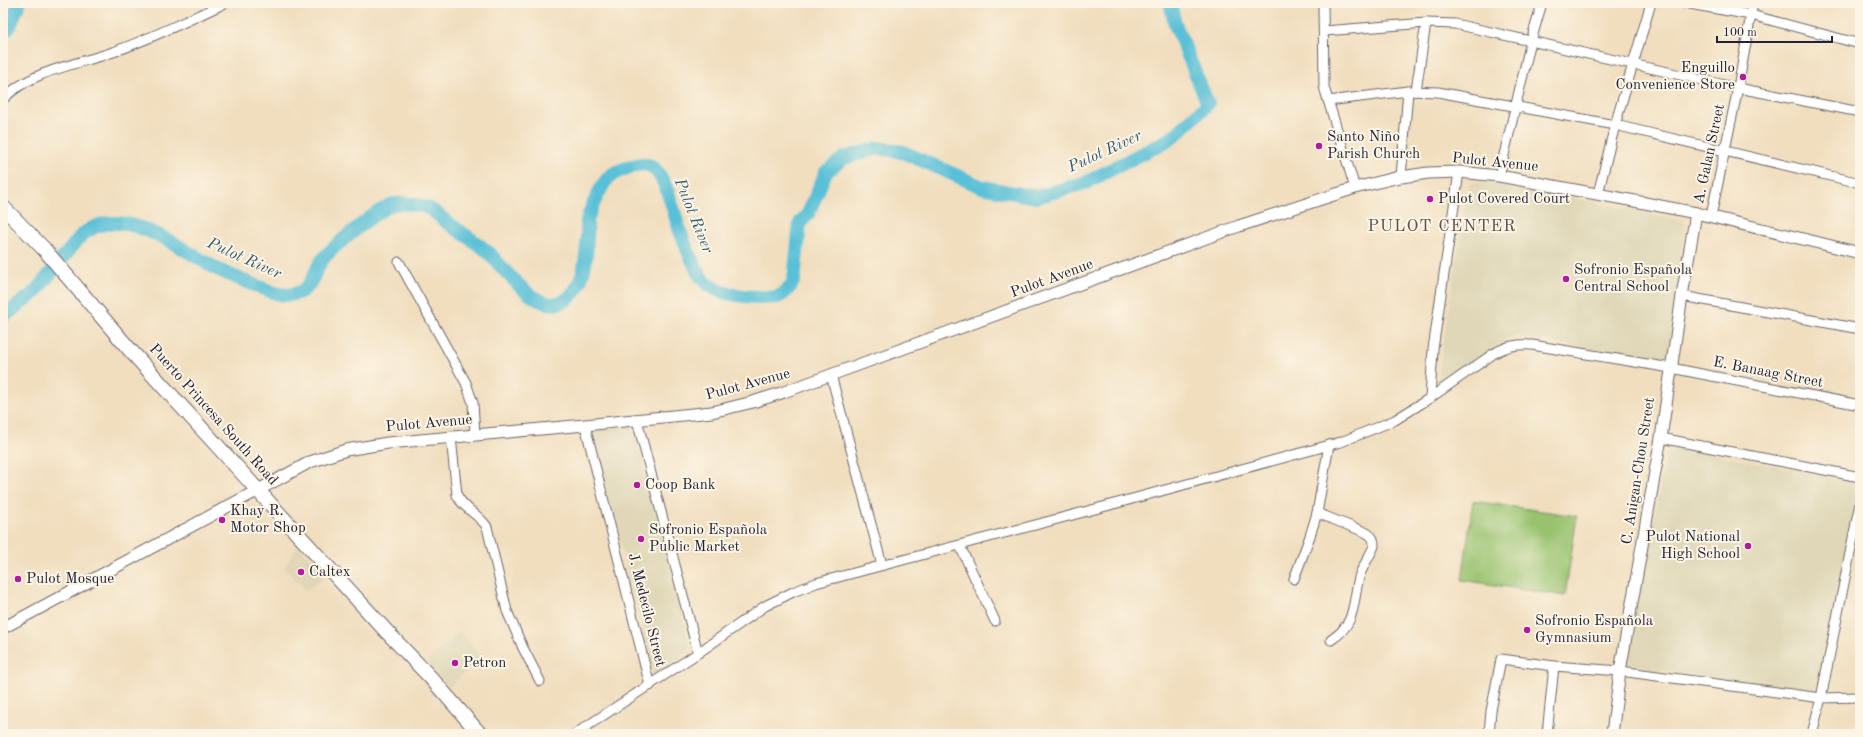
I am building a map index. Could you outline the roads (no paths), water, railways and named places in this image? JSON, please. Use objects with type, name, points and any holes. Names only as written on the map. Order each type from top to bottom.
[{"type":"main road","name":"Puerto Princesa South Road","points":[[3,207],[75,283],[130,350],[480,734]]},
{"type":"street","points":[[3,99],[12,90],[34,77],[105,55],[137,43],[225,3]]},
{"type":"street","points":[[1323,3],[1324,87],[1355,188]]},
{"type":"street","points":[[1499,176],[1531,41],[1542,3]]},
{"type":"street","points":[[1598,194],[1615,125],[1651,3]]},
{"type":"street","points":[[1684,3],[1751,15],[1860,44]]},
{"type":"street","name":"A. Galan Street","points":[[1711,216],[1754,3]]},
{"type":"street","points":[[1324,31],[1426,24],[1455,24],[1738,88],[1860,112]]},
{"type":"street","points":[[1401,177],[1412,91],[1426,24]]},
{"type":"street","points":[[1328,101],[1412,91],[1438,92],[1516,108],[1615,125],[1860,183]]},
{"type":"street","points":[[1430,398],[1433,349],[1439,302],[1459,172]]},
{"type":"street","name":"Pulot Avenue","points":[[3,628],[310,462],[362,446],[388,442],[637,420],[712,412],[735,407],[784,392],[1239,226],[1355,188],[1401,177],[1428,173],[1459,172],[1499,176],[1711,216],[1860,253]]},
{"type":"street","name":"C. Anigan-Chou Street","points":[[1612,734],[1620,671],[1661,438],[1696,213]]},
{"type":"street","points":[[398,262],[466,383],[473,403],[475,435]]},
{"type":"street","points":[[1682,296],[1860,329]]},
{"type":"street","name":"E. Banaag Street","points":[[575,734],[698,654],[766,606],[793,592],[816,583],[960,546],[1329,445],[1370,431],[1395,420],[1430,398],[1498,351],[1516,344],[1532,345],[1672,368],[1860,405]]},
{"type":"street","points":[[831,375],[882,565]]},
{"type":"street","points":[[637,420],[698,654]]},
{"type":"street","name":"J. Medecilo Street","points":[[585,425],[650,686]]},
{"type":"street","points":[[451,437],[456,495],[459,500],[483,521],[487,527],[507,611],[523,648],[540,681]]},
{"type":"street","points":[[1661,438],[1860,477]]},
{"type":"street","points":[[1294,579],[1317,513],[1329,445]]},
{"type":"street","points":[[1812,734],[1821,698],[1860,503]]},
{"type":"street","points":[[1317,513],[1371,535],[1374,542],[1374,546],[1361,573],[1351,618],[1344,630],[1331,640]]},
{"type":"street","points":[[960,546],[995,621]]},
{"type":"street","points":[[1489,734],[1491,711],[1501,659],[1554,666],[1620,671],[1821,698],[1860,697]]},
{"type":"street","points":[[1547,734],[1554,666]]},
{"type":"waterway","points":[[3,33],[10,26],[19,3]]},
{"type":"waterway","name":"Pulot River","points":[[3,317],[35,292],[80,237],[96,226],[113,223],[132,225],[169,241],[219,270],[275,293],[291,295],[302,291],[311,282],[321,262],[344,239],[367,220],[394,204],[416,205],[436,213],[488,252],[523,289],[534,297],[545,302],[556,304],[566,300],[572,295],[581,280],[586,253],[587,221],[603,185],[609,177],[615,173],[639,164],[651,166],[657,171],[661,178],[666,187],[685,244],[696,269],[704,281],[718,291],[736,295],[777,297],[787,290],[794,280],[800,223],[808,214],[826,172],[844,158],[878,148],[903,152],[982,187],[1037,197],[1087,182],[1172,138],[1208,104],[1175,24],[1170,3]]},
{"type":"place","name":"Enguillo Convenience Store","points":[[1743,77]]},
{"type":"place","name":"Santo Niño Parish Church","points":[[1319,146]]},
{"type":"place","name":"Pulot Covered Court","points":[[1430,199]]},
{"type":"place","name":"Sofronio Española Central School","points":[[1566,279]]},
{"type":"place","name":"Coop Bank","points":[[637,485]]},
{"type":"place","name":"Khay R. Motor Shop","points":[[222,520]]},
{"type":"place","name":"Sofronio Española Public Market","points":[[641,539]]},
{"type":"place","name":"Pulot National High School","points":[[1748,546]]},
{"type":"place","name":"Caltex","points":[[301,572]]},
{"type":"place","name":"Pulot Mosque","points":[[18,579]]},
{"type":"place","name":"Sofronio Española Gymnasium","points":[[1527,630]]},
{"type":"place","name":"Petron","points":[[455,663]]},
{"type":"district","name":"PULOT CENTER","points":[[1442,226]]}]
